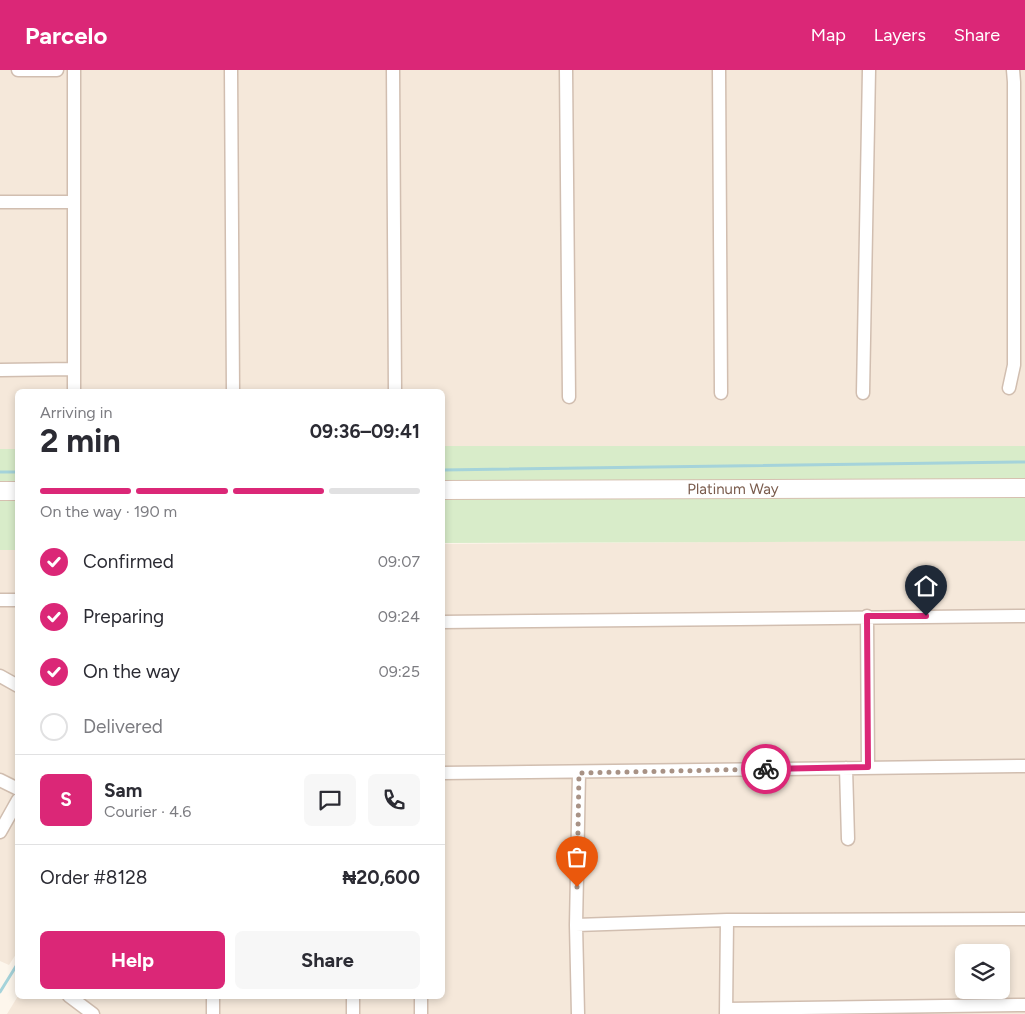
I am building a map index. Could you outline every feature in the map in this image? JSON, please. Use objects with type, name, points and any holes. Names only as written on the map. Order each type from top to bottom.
[{"type":"street","points":[[18,70],[57,70]]},
{"type":"street","points":[[74,70],[74,389]]},
{"type":"street","points":[[231,70],[233,389]]},
{"type":"street","points":[[392,70],[395,389]]},
{"type":"street","points":[[566,70],[569,397]]},
{"type":"street","points":[[719,70],[721,393]]},
{"type":"street","points":[[863,393],[870,70]]},
{"type":"street","points":[[1009,388],[1019,365],[1014,82],[1012,70]]},
{"type":"street","points":[[0,202],[74,202]]},
{"type":"street","points":[[0,370],[74,369]]},
{"type":"street","name":"Platinum Way","points":[[445,490],[1025,488]]},
{"type":"street","points":[[0,491],[15,491]]},
{"type":"street","points":[[0,600],[15,600]]},
{"type":"street","points":[[445,622],[867,616],[1025,616]]},
{"type":"street","points":[[867,616],[868,767]]},
{"type":"street","points":[[0,676],[15,684]]},
{"type":"street","points":[[445,773],[579,773],[1025,766]]},
{"type":"street","points":[[846,768],[848,839]]},
{"type":"street","points":[[578,1014],[576,925],[579,773]]},
{"type":"street","points":[[0,780],[15,788]]},
{"type":"street","points":[[0,832],[15,805]]},
{"type":"street","points":[[576,925],[727,920],[1025,919]]},
{"type":"street","points":[[727,920],[726,1011],[898,1011],[1024,1008]]},
{"type":"street","points":[[72,999],[94,1014]]},
{"type":"street","points":[[213,999],[213,1014]]},
{"type":"street","points":[[353,999],[354,1014]]},
{"type":"street","points":[[421,999],[421,1014]]},
{"type":"shaded area","points":[[0,70],[1025,70],[1025,447],[445,448],[445,389],[15,389],[15,450],[0,450]]},
{"type":"shaded area","points":[[1025,540],[1025,1014],[7,1014],[16,999],[445,999],[445,544]]},
{"type":"shaded area","points":[[0,550],[15,550],[15,956],[9,965],[0,961]]},
{"type":"green space","points":[[445,446],[1025,446],[1025,541],[445,543]]},
{"type":"green space","points":[[0,449],[15,449],[15,550],[0,550]]},
{"type":"waterway","points":[[445,470],[1025,462]]},
{"type":"waterway","points":[[0,472],[15,472]]},
{"type":"waterway","points":[[0,992],[15,968]]},
{"type":"way so far","points":[[577,887],[579,773],[766,769]]},
{"type":"route","points":[[766,769],[868,767],[867,616],[926,616]]}]
